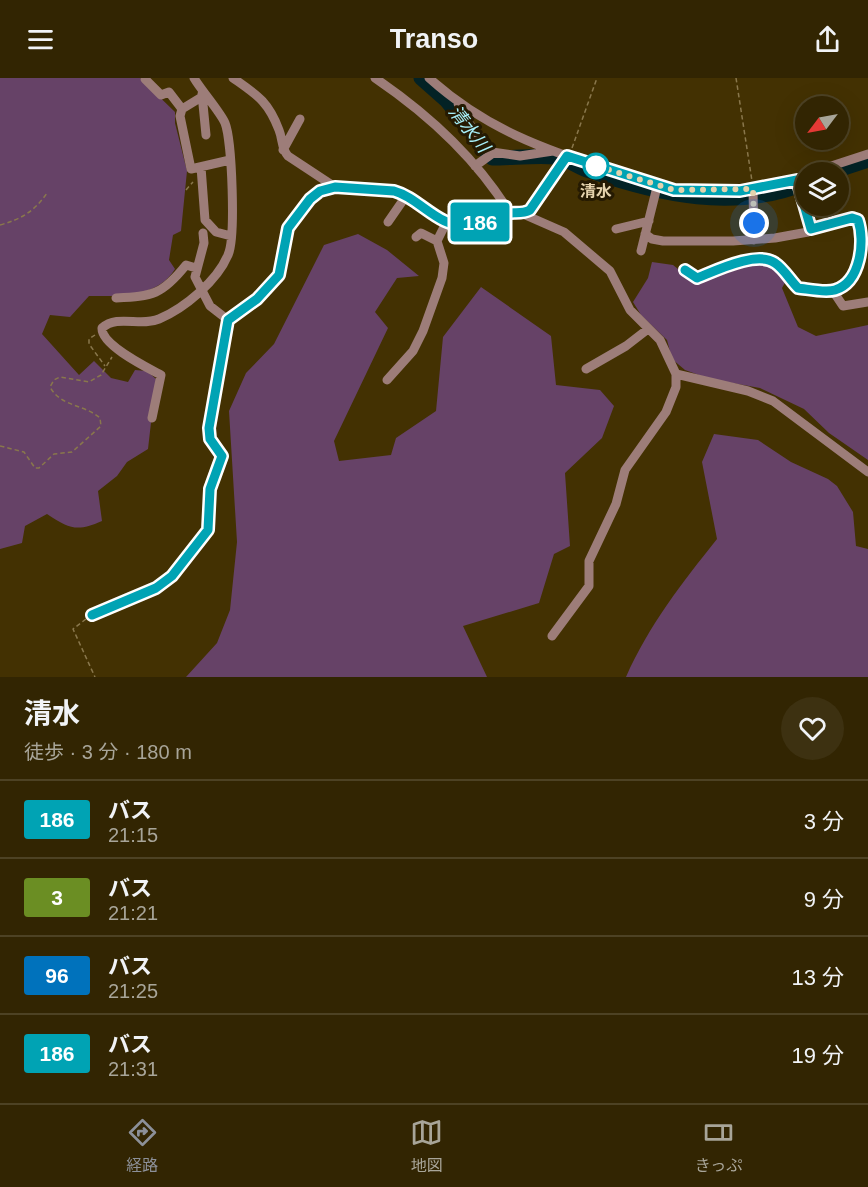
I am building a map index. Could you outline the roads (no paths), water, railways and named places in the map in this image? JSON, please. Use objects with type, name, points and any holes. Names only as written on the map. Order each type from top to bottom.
[{"type":"street","points":[[194,78],[201,95],[206,135]]},
{"type":"street","points":[[233,78],[265,101],[280,132],[283,150],[288,156],[335,187]]},
{"type":"street","points":[[375,78],[440,128],[475,166],[510,213]]},
{"type":"street","points":[[429,78],[487,123],[553,151],[657,187],[718,192],[753,189],[795,179]]},
{"type":"street","points":[[145,79],[161,95],[169,92],[182,109],[183,138],[191,169],[230,160]]},
{"type":"street","points":[[182,109],[201,95]]},
{"type":"street","points":[[152,418],[161,375],[118,349],[102,333],[102,328],[112,322],[138,323],[157,320],[201,290],[228,255],[231,236],[228,132],[224,120],[201,95]]},
{"type":"street","points":[[458,102],[460,112],[493,153]]},
{"type":"street","points":[[283,150],[300,119]]},
{"type":"street","points":[[475,166],[493,153],[520,156],[553,151]]},
{"type":"street","points":[[844,162],[868,154]]},
{"type":"street","points":[[523,214],[530,210],[567,156]]},
{"type":"street","points":[[201,167],[205,220],[216,232],[231,236]]},
{"type":"street","points":[[92,615],[156,588],[172,576],[208,530],[210,489],[222,456],[210,439],[209,428],[228,320],[257,299],[279,275],[284,257],[284,237],[310,199],[320,191],[335,187],[394,191],[406,196],[446,223],[467,226],[510,213],[523,214],[564,232],[610,271],[630,310],[660,340],[676,374],[676,387],[666,412],[625,470],[616,504],[589,561],[590,586],[552,636]]},
{"type":"street","points":[[641,251],[657,187]]},
{"type":"street","points":[[753,189],[754,240]]},
{"type":"street","points":[[388,222],[406,196]]},
{"type":"street","points":[[808,216],[811,229]]},
{"type":"street","points":[[645,234],[652,239],[663,241],[754,240],[797,234],[852,218],[858,220],[862,234],[862,246],[854,271],[847,284],[832,291],[798,288],[774,262],[764,259],[733,264],[697,278],[685,270]]},
{"type":"street","points":[[616,229],[649,220]]},
{"type":"street","points":[[387,380],[413,351],[439,289],[444,263],[437,241],[446,223]]},
{"type":"street","points":[[203,233],[204,243],[195,277],[210,306],[228,320]]},
{"type":"street","points":[[416,237],[421,233],[437,241]]},
{"type":"street","points":[[116,298],[142,299],[168,287],[186,265],[196,268]]},
{"type":"street","points":[[832,291],[843,306],[868,302]]},
{"type":"street","points":[[586,369],[626,346],[648,329]]},
{"type":"street","points":[[676,374],[748,391],[773,401],[868,472]]},
{"type":"waterway","name":"清水川","points":[[421,78],[447,101],[467,126]]},
{"type":"waterway","name":"清水川","points":[[481,145],[492,158],[556,157],[616,180],[697,197],[752,197],[795,187]]},
{"type":"waterway","name":"清水川","points":[[849,166],[868,160]]},
{"type":"place","name":"清水","points":[[596,166]]}]
